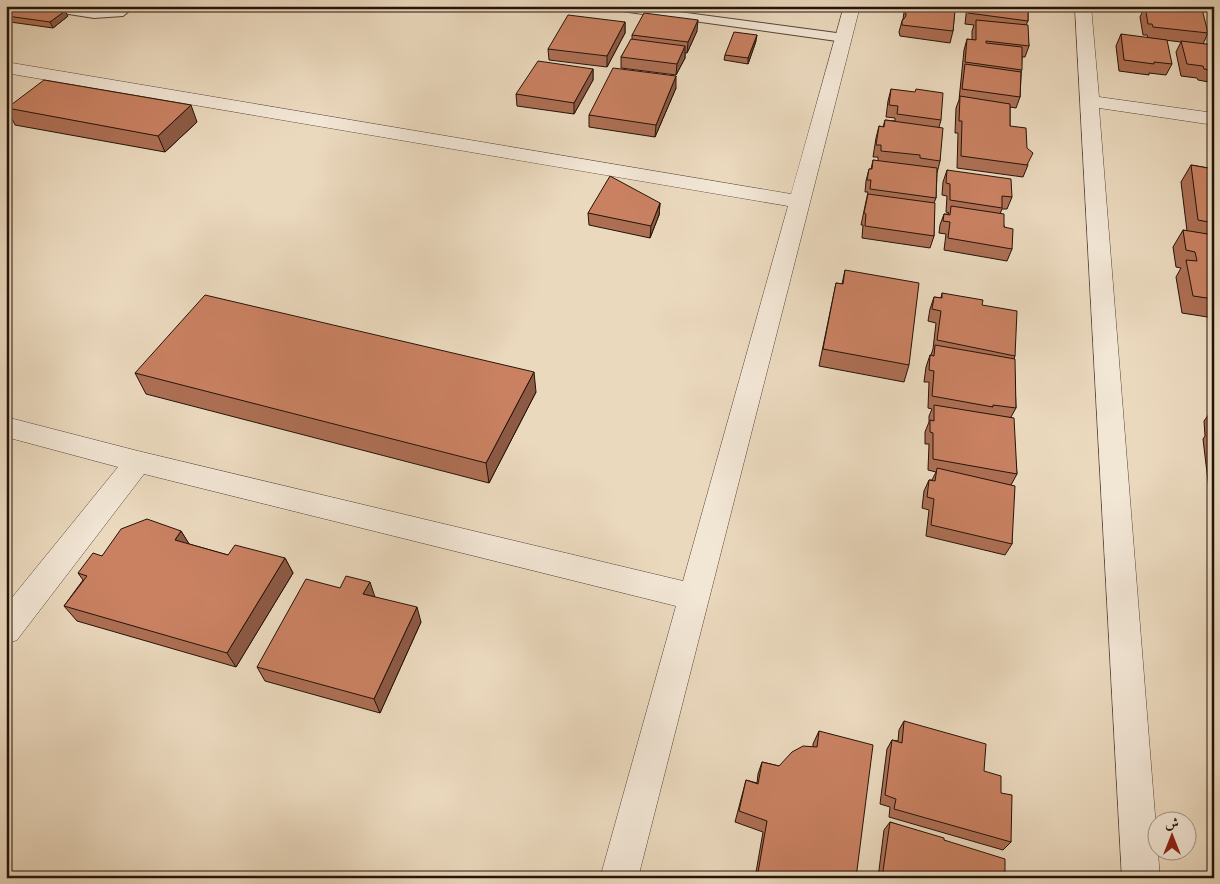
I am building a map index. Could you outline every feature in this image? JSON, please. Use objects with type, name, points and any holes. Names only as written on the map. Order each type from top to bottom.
[{"type":"street","points":[[619,878],[852,6]]},
{"type":"street","points":[[1083,6],[1141,878]]},
{"type":"street","points":[[6,67],[800,202]]},
{"type":"street","points":[[1089,101],[1214,119]]},
{"type":"street","points":[[6,427],[138,462],[694,597]]},
{"type":"street","points":[[6,630],[138,462]]},
{"type":"lane","points":[[36,6],[94,15],[119,14],[129,6]]},
{"type":"lane","points":[[607,6],[844,38]]},
{"type":"building","points":[[21,6],[65,11],[50,22],[7,16]]},
{"type":"building","points":[[905,6],[955,11],[953,31],[902,25],[902,21],[906,16]]},
{"type":"building","points":[[931,6],[955,6],[955,9]]},
{"type":"building","points":[[969,6],[1028,6],[1028,21],[968,13]]},
{"type":"building","points":[[1145,6],[1187,6],[1202,9],[1208,33],[1153,27],[1152,24],[1148,24]]},
{"type":"building","points":[[644,13],[698,20],[688,42],[632,35]]},
{"type":"building","points":[[568,15],[625,22],[607,56],[548,49]]},
{"type":"building","points":[[976,20],[1028,25],[1029,46],[986,41],[986,43],[1022,47],[1022,70],[965,62],[967,39],[976,40]]},
{"type":"building","points":[[734,32],[757,35],[748,58],[725,55]]},
{"type":"building","points":[[1121,34],[1167,40],[1172,64],[1124,60]]},
{"type":"building","points":[[631,39],[685,46],[677,64],[621,57]]},
{"type":"building","points":[[1181,41],[1214,45],[1214,71],[1204,69],[1203,66],[1187,64]]},
{"type":"building","points":[[538,61],[593,69],[574,103],[516,94]]},
{"type":"building","points":[[965,64],[1021,72],[1020,97],[962,89]]},
{"type":"building","points":[[613,68],[676,76],[656,125],[589,115]]},
{"type":"building","points":[[44,80],[191,105],[158,136],[7,108]]},
{"type":"building","points":[[891,89],[915,92],[916,89],[943,93],[941,120],[897,114],[898,106],[889,105]]},
{"type":"building","points":[[960,96],[1010,104],[1010,126],[1026,128],[1027,148],[1033,153],[1027,165],[961,156],[962,121],[959,121]]},
{"type":"building","points":[[885,120],[943,128],[940,161],[920,158],[920,155],[881,151],[881,145],[876,145],[879,126],[884,127]]},
{"type":"building","points":[[873,160],[937,168],[936,198],[870,189],[871,180],[867,180],[869,169],[872,169]]},
{"type":"building","points":[[1191,165],[1214,169],[1214,223],[1198,220]]},
{"type":"building","points":[[947,170],[1011,179],[1012,197],[1002,196],[1002,208],[950,200],[950,184],[946,183]]},
{"type":"building","points":[[610,176],[660,203],[651,226],[588,213]]},
{"type":"building","points":[[868,194],[935,203],[934,236],[865,226],[866,214],[864,213]]},
{"type":"building","points":[[951,206],[1004,214],[1004,227],[1013,229],[1012,249],[948,238],[950,222],[943,221],[944,214],[950,215]]},
{"type":"building","points":[[1183,230],[1214,235],[1214,299],[1193,296],[1186,260],[1197,261],[1195,252],[1186,250]]},
{"type":"building","points":[[845,270],[919,283],[909,365],[823,349],[836,283],[843,284]]},
{"type":"building","points":[[942,293],[983,300],[982,305],[1017,311],[1015,356],[937,340],[941,311],[932,309],[934,297],[942,298]]},
{"type":"building","points":[[205,295],[534,372],[486,463],[135,373]]},
{"type":"building","points":[[935,345],[1015,359],[1016,408],[993,405],[993,407],[932,396],[934,371],[929,370],[930,355],[934,356]]},
{"type":"building","points":[[934,405],[1014,418],[1017,474],[933,459],[933,433],[930,432],[930,420],[934,421]]},
{"type":"building","points":[[937,468],[1015,486],[1012,544],[931,525],[934,499],[927,497],[929,480],[935,481]]},
{"type":"building","points":[[147,519],[181,531],[175,540],[228,555],[235,545],[285,558],[227,653],[64,606],[87,576],[78,573],[93,553],[102,556],[121,529]]},
{"type":"building","points":[[346,576],[370,582],[363,594],[417,607],[374,699],[257,667],[306,579],[340,588]]},
{"type":"building","points":[[904,721],[986,744],[984,771],[1001,776],[1001,793],[1012,795],[1011,842],[894,809],[896,799],[885,795],[892,740],[902,743]]},
{"type":"building","points":[[819,731],[873,745],[856,878],[757,878],[767,821],[739,811],[746,780],[758,784],[762,762],[779,766],[792,752],[803,746],[817,747]]},
{"type":"building","points":[[890,822],[1005,859],[1005,878],[882,878]]}]
